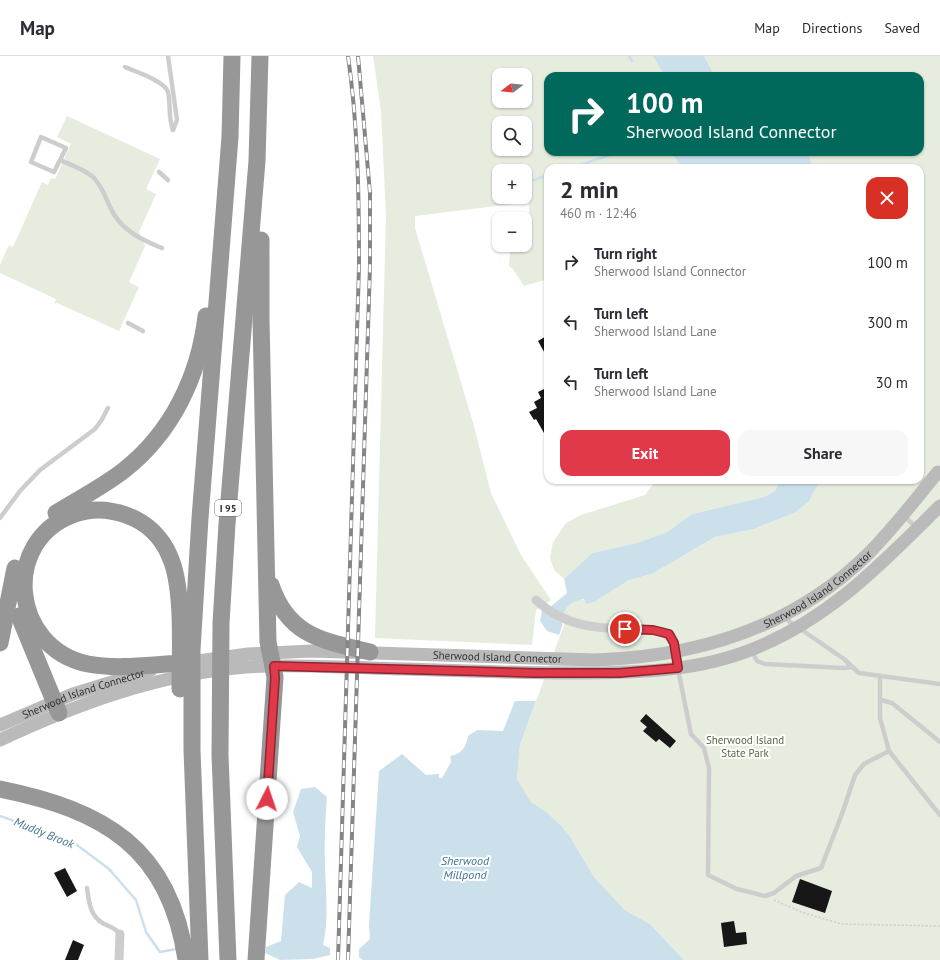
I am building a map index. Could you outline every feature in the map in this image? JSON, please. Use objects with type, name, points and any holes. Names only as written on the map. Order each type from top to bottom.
[{"type":"highway","name":"I 95","points":[[200,960],[194,817],[191,684],[195,590],[232,104],[232,56]]},
{"type":"highway","name":"I 95","points":[[228,960],[220,755],[221,623],[227,516],[257,161],[260,56]]},
{"type":"highway","points":[[256,960],[273,713],[273,659],[268,642],[261,320],[260,265],[263,207],[260,94]]},
{"type":"highway","points":[[0,643],[14,576],[22,549],[36,529],[49,517],[103,485],[134,462],[159,434],[188,388],[197,365],[203,338],[232,104]]},
{"type":"highway","points":[[185,663],[164,670],[87,663],[67,656],[50,645],[42,637],[30,619],[26,609],[23,580],[31,550],[50,527],[77,513],[108,510],[119,512],[141,522],[150,528],[165,547],[174,567],[178,590],[181,702],[194,817]]},
{"type":"highway","points":[[14,576],[17,612],[56,707]]},
{"type":"highway","points":[[267,576],[279,605],[296,627],[311,636],[370,660]]},
{"type":"highway","points":[[0,789],[40,798],[87,815],[110,828],[131,844],[151,867],[165,890],[178,922],[186,960]]},
{"type":"street","name":"Sherwood Island Connector","points":[[185,663],[248,654],[273,659],[340,667],[370,660],[595,660],[630,659],[675,653],[725,640],[759,627],[807,602],[837,581],[867,555],[939,472]]},
{"type":"street","name":"Sherwood Island Connector","points":[[370,660],[511,673],[619,673],[678,668],[715,661],[750,650],[798,628],[844,597],[881,564],[940,506]]},
{"type":"street","points":[[536,600],[565,619],[585,626],[664,632],[672,638],[678,668]]},
{"type":"street","name":"Sherwood Island Connector","points":[[0,740],[56,707],[107,683],[164,670],[206,672],[248,667],[273,659],[341,648]]},
{"type":"street","name":"Sherwood Island Connector","points":[[0,726],[56,707]]},
{"type":"street","points":[[119,960],[120,934]]},
{"type":"lane","points":[[125,67],[162,83],[168,91],[170,120],[174,130],[177,120],[168,56]]},
{"type":"lane","points":[[41,137],[66,148],[60,160],[54,172],[31,162],[41,137]]},
{"type":"lane","points":[[60,160],[92,177],[104,190],[116,219],[126,230],[147,242],[162,248]]},
{"type":"lane","points":[[159,172],[168,180]]},
{"type":"lane","points":[[128,323],[143,331]]},
{"type":"lane","points":[[0,518],[20,490],[40,470],[95,429],[108,408]]},
{"type":"lane","points":[[903,515],[917,528]]},
{"type":"lane","points":[[782,616],[859,673],[940,684]]},
{"type":"lane","points":[[750,650],[757,661],[765,664],[844,668],[852,667]]},
{"type":"lane","points":[[678,668],[691,734],[704,748],[709,768],[708,875],[737,889],[765,896],[774,893],[796,876],[821,868],[855,775],[864,764],[889,751]]},
{"type":"lane","points":[[880,676],[880,718],[889,751],[940,815]]},
{"type":"lane","points":[[881,700],[892,703],[940,742]]},
{"type":"lane","points":[[87,888],[89,906],[94,916],[102,923],[116,929],[120,934]]},
{"type":"path","points":[[765,896],[801,912],[841,924],[940,926]]},
{"type":"green space","name":"Sherwood Island State Park","points":[[373,56],[940,56],[940,960],[684,960],[650,924],[625,910],[594,877],[571,838],[561,825],[545,811],[531,802],[517,779],[520,745],[564,625],[565,611],[571,603],[582,600],[596,601],[629,580],[652,574],[715,537],[754,529],[794,513],[817,484],[924,484],[924,164],[811,164],[809,156],[924,156],[924,72],[544,72],[544,156],[674,156],[679,164],[544,164],[544,280],[524,286],[513,269],[509,266],[510,252],[532,252],[532,212],[529,212],[529,204],[532,204],[532,164],[492,164],[492,204],[512,204],[415,216],[415,228],[474,426],[491,493],[521,555],[551,600],[536,610],[532,645],[375,638],[386,216],[381,111]]},
{"type":"green space","points":[[67,116],[160,159],[146,189],[156,194],[139,232],[145,246],[129,282],[139,287],[119,331],[57,303],[54,304],[56,299],[0,273],[0,265],[9,245],[13,247],[42,182],[48,185],[51,178],[55,179],[71,144],[57,137]]},
{"type":"green space","points":[[653,484],[778,484],[775,491],[764,497],[692,514],[667,532],[637,543],[592,553],[564,579],[554,570],[550,558],[553,542],[566,523],[581,515],[645,495]]},
{"type":"water","points":[[653,56],[704,56],[712,72],[663,72]]},
{"type":"water","points":[[674,156],[809,156],[811,164],[679,164]]},
{"type":"water","points":[[778,484],[818,484],[809,501],[794,513],[754,529],[715,537],[652,574],[629,580],[596,601],[586,604],[584,599],[570,604],[565,612],[559,635],[547,631],[540,621],[543,607],[549,608],[567,593],[564,579],[592,553],[637,543],[667,532],[692,514],[764,497],[775,491]]},
{"type":"water","name":"Sherwood Millpond","points":[[515,701],[536,701],[520,745],[517,779],[531,802],[545,811],[561,825],[571,838],[594,877],[625,910],[650,924],[684,960],[363,960],[359,957],[359,949],[370,939],[369,926],[379,771],[402,754],[426,775],[439,774],[439,778],[442,778],[451,762],[450,756],[458,754],[463,749],[468,736],[477,730],[503,731]]},
{"type":"water","points":[[315,787],[327,797],[325,850],[327,916],[323,945],[330,948],[330,955],[313,959],[280,960],[265,953],[266,947],[281,941],[285,895],[299,882],[312,888],[312,872],[297,847],[300,836],[293,812],[301,789]]},
{"type":"building","points":[[544,337],[544,352],[538,341]]},
{"type":"building","points":[[544,389],[544,433],[536,419],[534,420],[529,412],[537,408],[534,402],[541,398],[538,392]]},
{"type":"building","points":[[646,714],[676,741],[670,748],[659,739],[656,742],[643,731],[647,727],[640,721]]},
{"type":"building","points":[[65,868],[77,891],[67,897],[54,873]]},
{"type":"building","points":[[800,879],[832,891],[825,913],[792,902]]},
{"type":"building","points":[[734,921],[736,933],[746,932],[747,944],[724,947],[721,923]]},
{"type":"building","points":[[73,940],[84,945],[78,960],[65,960]]},
{"type":"waterway","points":[[629,56],[632,61]]},
{"type":"waterway","points":[[583,164],[607,156]]},
{"type":"waterway","points":[[532,181],[544,176]]},
{"type":"waterway","name":"Muddy Brook","points":[[0,816],[73,842],[109,869],[136,900],[146,932],[160,952],[176,949]]},
{"type":"railway","points":[[338,960],[359,266],[356,134],[348,56]]},
{"type":"railway","points":[[348,960],[370,266],[370,193],[358,56]]},
{"type":"route","points":[[267,799],[275,678],[274,666],[511,673],[619,673],[678,668],[674,643],[669,634],[658,630],[625,629]]}]
